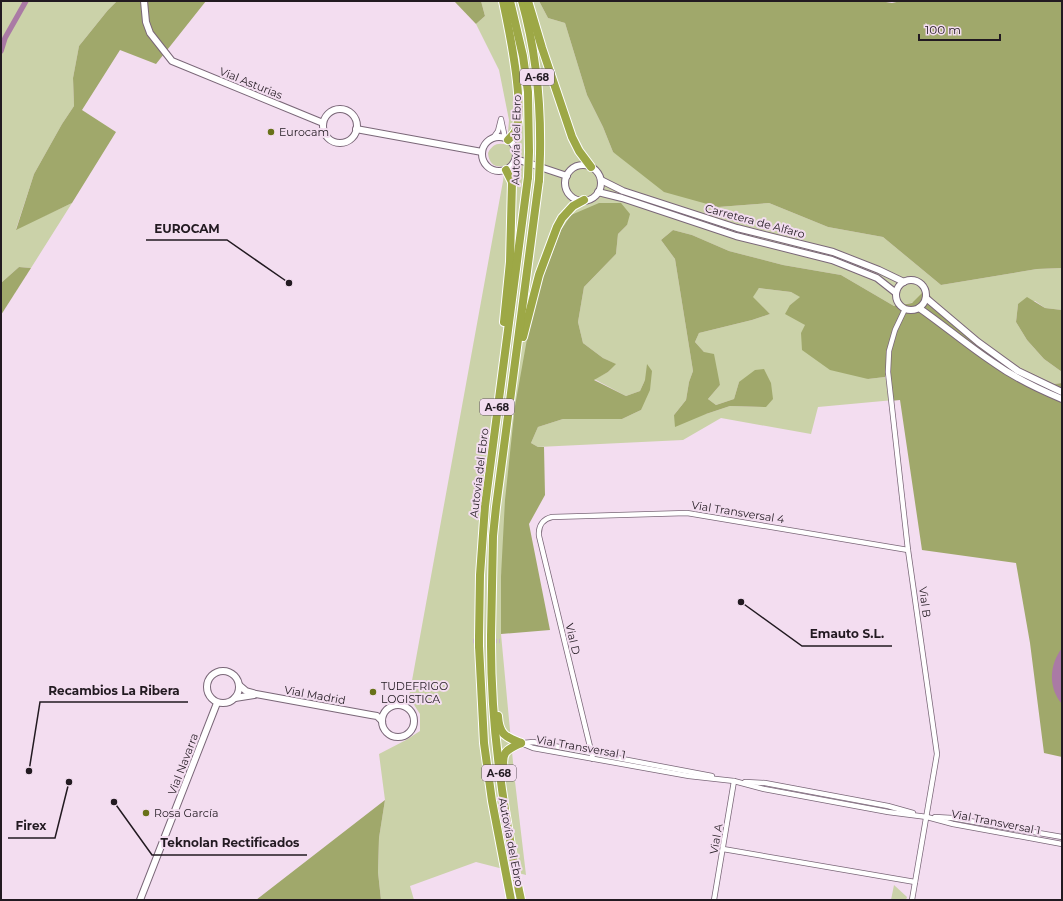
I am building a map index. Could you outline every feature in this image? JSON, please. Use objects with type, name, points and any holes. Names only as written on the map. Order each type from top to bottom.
[{"type":"highway","points":[[503,1],[518,89],[516,131],[506,139]]},
{"type":"highway","name":"Autovía del Ebro","points":[[510,1],[523,56],[528,92],[528,177],[485,506],[480,574],[479,642],[484,743],[501,855],[511,900]]},
{"type":"highway","name":"Autovía del Ebro","points":[[521,900],[503,799],[495,743],[491,689],[491,640],[494,529],[539,180],[540,117],[535,64],[522,1]]},
{"type":"highway","points":[[528,1],[572,137],[579,151],[591,167]]},
{"type":"highway","points":[[501,378],[503,329],[510,262],[512,182],[506,170]]},
{"type":"highway","points":[[513,375],[519,360],[529,308],[556,227],[573,206],[584,200]]},
{"type":"highway","points":[[491,640],[495,663],[499,724],[501,732],[508,738],[521,743]]},
{"type":"highway","points":[[515,871],[517,854],[509,811],[503,761],[506,750],[521,743]]},
{"type":"highway","points":[[501,855],[501,879],[506,900]]},
{"type":"street","name":"Vial Asturias","points":[[144,1],[146,22],[150,32],[172,61],[323,123]]},
{"type":"street","points":[[336,109],[343,109],[354,116],[356,129],[354,135],[349,140],[343,143],[336,143],[325,135],[323,123],[326,116],[330,112],[336,109]]},
{"type":"street","points":[[501,118],[506,139],[515,148],[516,159],[506,170],[495,171],[490,169],[483,161],[482,152],[484,146],[498,131],[501,118]]},
{"type":"street","points":[[356,129],[482,152]]},
{"type":"street","points":[[493,138],[506,139]]},
{"type":"street","points":[[516,159],[567,176]]},
{"type":"street","points":[[585,165],[591,167],[600,176],[601,186],[598,192],[590,199],[584,200],[574,198],[570,195],[567,189],[566,182],[570,170],[585,165]]},
{"type":"street","name":"Carretera de Alfaro","points":[[601,180],[623,191],[737,228],[833,252],[879,270],[904,282]]},
{"type":"street","name":"Carretera de Alfaro","points":[[598,192],[622,198],[736,236],[832,260],[878,278],[896,293]]},
{"type":"street","points":[[912,280],[920,283],[926,290],[924,304],[919,308],[912,310],[905,309],[898,302],[896,293],[899,286],[904,282],[912,280]]},
{"type":"street","points":[[926,298],[978,342],[1018,371],[1062,392]]},
{"type":"street","points":[[919,308],[1013,376],[1062,399]]},
{"type":"street","name":"Vial B","points":[[905,309],[895,330],[889,350],[888,372],[908,550],[937,754],[912,900]]},
{"type":"street","name":"Vial Transversal 4","points":[[542,523],[544,520],[552,517],[687,513],[908,550]]},
{"type":"street","name":"Vial D","points":[[542,523],[539,529],[539,536],[594,759]]},
{"type":"street","points":[[228,672],[234,675],[239,685],[239,690],[235,698],[228,703],[217,703],[212,700],[206,688],[211,676],[216,673],[228,672]]},
{"type":"street","name":"Vial Madrid","points":[[239,685],[246,691],[256,694],[376,716],[382,721]]},
{"type":"street","name":"Vial Madrid","points":[[235,698],[256,694]]},
{"type":"street","name":"Vial Navarra","points":[[140,900],[217,703]]},
{"type":"street","points":[[396,705],[402,705],[408,708],[413,712],[415,718],[412,730],[407,735],[401,737],[395,737],[389,734],[384,729],[382,721],[385,711],[396,705]]},
{"type":"street","name":"Vial Madrid","points":[[371,715],[379,714],[385,711]]},
{"type":"street","name":"Vial Transversal 1","points":[[521,743],[533,742],[696,772],[734,781]]},
{"type":"street","name":"Vial Transversal 1","points":[[521,743],[533,748],[689,776],[765,783],[888,806],[953,824],[1062,844]]},
{"type":"street","name":"Vial A","points":[[714,900],[734,781]]},
{"type":"street","name":"Vial Transversal 1","points":[[927,817],[952,818],[1062,837]]},
{"type":"street","points":[[723,849],[915,882]]},
{"type":"green space","points":[[1,1],[117,1],[79,46],[73,78],[74,106],[62,124],[34,174],[16,229],[72,203],[31,268],[19,267],[1,283]]},
{"type":"green space","points":[[117,1],[206,1],[156,64],[120,50],[82,110],[116,132],[72,203],[16,230],[34,174],[62,124],[74,106],[73,78],[79,46]]},
{"type":"green space","points":[[454,1],[481,1],[485,16],[476,24]]},
{"type":"green space","points":[[481,1],[539,1],[548,18],[565,23],[587,95],[603,127],[613,152],[718,207],[769,203],[828,227],[883,237],[941,285],[1037,269],[1062,268],[1062,310],[1045,308],[1035,301],[1018,304],[1016,322],[1027,340],[1044,359],[1062,372],[1062,383],[1054,384],[1017,366],[989,347],[937,306],[926,289],[923,292],[921,301],[894,306],[841,275],[783,265],[729,251],[692,235],[673,230],[661,240],[675,259],[693,371],[689,382],[686,400],[674,415],[706,414],[730,406],[766,407],[739,382],[734,399],[716,405],[708,399],[720,385],[704,352],[695,342],[699,333],[770,314],[752,297],[759,288],[791,292],[801,297],[790,305],[805,325],[868,379],[885,377],[894,400],[818,407],[811,434],[721,418],[683,440],[538,447],[531,443],[538,427],[563,419],[622,419],[641,410],[645,380],[640,391],[626,396],[594,379],[608,372],[615,364],[603,358],[583,343],[578,322],[584,287],[616,254],[618,234],[627,225],[572,215],[501,576],[501,634],[514,773],[526,875],[476,862],[410,886],[414,900],[381,900],[378,872],[379,838],[385,800],[379,754],[420,731],[420,714],[409,697],[505,166],[495,166],[491,162],[488,153],[491,148],[496,145],[507,145],[509,120],[499,70],[476,24],[485,16]]},
{"type":"green space","points":[[539,1],[880,1],[892,3],[901,1],[1062,1],[1062,268],[1037,269],[941,285],[883,237],[828,227],[769,203],[718,207],[664,192],[613,152],[603,127],[587,95],[565,23],[548,18]]},
{"type":"green space","points":[[599,203],[621,203],[630,214],[627,225],[618,234],[616,254],[584,287],[578,322],[583,343],[603,358],[616,364],[608,372],[594,380],[626,396],[640,391],[645,380],[647,364],[652,371],[650,390],[641,410],[622,419],[563,419],[538,427],[531,443],[538,447],[544,447],[545,495],[529,524],[550,630],[501,634],[501,576],[505,500],[515,406],[529,328],[540,285],[561,230],[571,215]]},
{"type":"green space","points":[[673,230],[692,235],[729,251],[783,265],[841,275],[894,306],[912,303],[926,289],[937,306],[989,347],[1017,366],[1054,384],[1062,383],[1062,757],[1044,753],[1030,643],[1016,563],[922,550],[900,400],[890,401],[886,374],[885,377],[868,379],[830,370],[802,350],[801,333],[805,325],[785,314],[790,305],[800,297],[791,292],[759,288],[753,297],[770,314],[699,333],[695,342],[704,352],[714,354],[720,385],[708,399],[716,405],[734,399],[739,382],[755,370],[764,369],[771,383],[773,399],[766,407],[730,406],[675,427],[674,415],[686,400],[689,382],[693,371],[675,259],[661,240]]},
{"type":"green space","points":[[19,267],[31,268],[1,315],[1,283]]},
{"type":"green space","points":[[1027,297],[1045,308],[1062,310],[1062,372],[1044,359],[1027,340],[1016,322],[1018,304]]},
{"type":"green space","points":[[385,800],[379,838],[378,872],[381,900],[256,900]]},
{"type":"green space","points":[[894,885],[907,897],[906,900],[891,900]]},
{"type":"shaded area","points":[[1062,648],[1062,704],[1054,691],[1052,676],[1055,662]]},
{"type":"waterway","points":[[1,51],[5,38],[26,1]]},
{"type":"tunnel","points":[[473,641],[500,641]]},
{"type":"place","name":"Eurocam","points":[[271,132]]},
{"type":"place","name":"EUROCAM","points":[[289,283]]},
{"type":"place","name":"Emauto S.L.","points":[[741,602]]},
{"type":"place","name":"TUDEFRIGO LOGISTICA","points":[[373,692]]},
{"type":"place","name":"Recambios La Ribera","points":[[29,771]]},
{"type":"place","name":"Firex","points":[[69,782]]},
{"type":"place","name":"Teknolan Rectificados","points":[[114,802]]},
{"type":"place","name":"Rosa García","points":[[146,813]]}]
